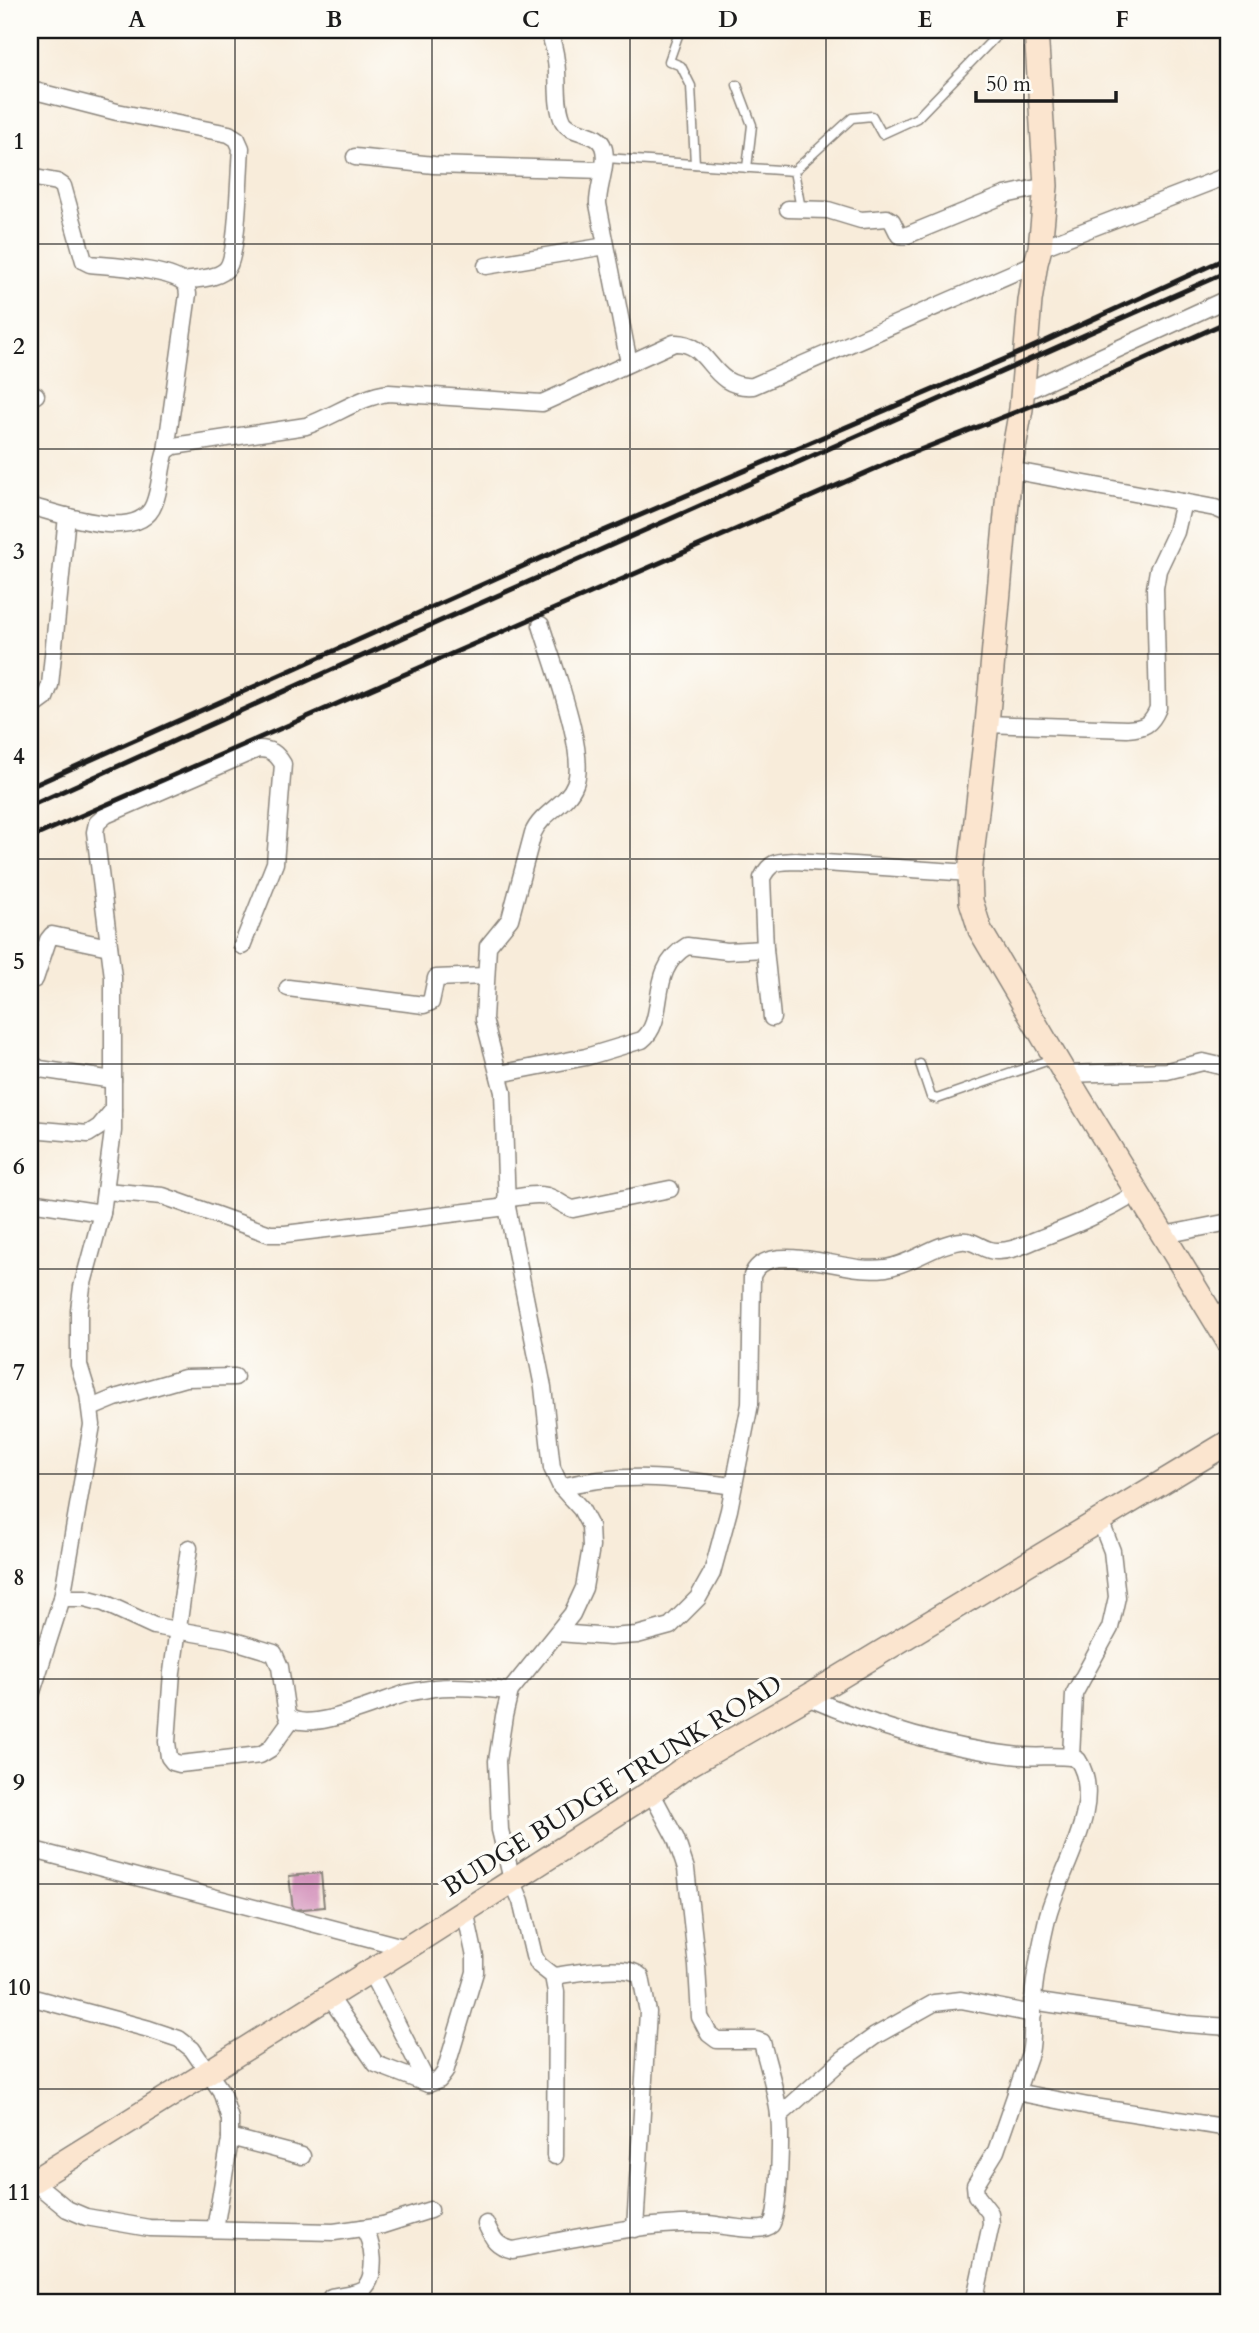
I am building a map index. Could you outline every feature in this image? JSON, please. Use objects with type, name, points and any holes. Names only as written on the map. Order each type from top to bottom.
[{"type":"main road","points":[[1036,30],[1046,186],[1022,393],[1010,470],[987,724],[970,873],[971,901],[980,930],[1229,1343]]},
{"type":"main road","name":"BUDGE BUDGE TRUNK ROAD","points":[[31,2182],[407,1948],[687,1766],[1229,1442]]},
{"type":"street","points":[[548,30],[556,61],[562,119],[571,128],[601,142],[605,164],[597,191],[629,363]]},
{"type":"street","points":[[30,177],[57,182],[63,186],[84,261],[90,264],[145,269],[183,281],[219,275],[228,267],[235,236],[241,148],[236,139],[229,134],[117,112],[35,92]]},
{"type":"street","points":[[355,157],[434,165],[605,164]]},
{"type":"street","points":[[166,451],[174,446],[306,426],[327,419],[376,395],[388,393],[542,403],[674,343],[685,342],[694,346],[723,380],[739,387],[753,386],[1038,255],[1229,175]]},
{"type":"street","points":[[794,209],[828,209],[861,220],[887,218],[892,220],[899,235],[905,236],[996,198],[1046,186]]},
{"type":"street","points":[[486,266],[606,246]]},
{"type":"street","points":[[30,506],[92,523],[132,524],[147,517],[155,503],[166,451],[188,294],[183,281]]},
{"type":"street","points":[[1022,393],[1229,298]]},
{"type":"street","points":[[1010,470],[1215,508],[1229,514]]},
{"type":"street","points":[[987,724],[1127,729],[1142,728],[1153,721],[1158,708],[1155,587],[1158,570],[1176,531],[1183,502]]},
{"type":"street","points":[[30,709],[45,698],[50,685],[67,516]]},
{"type":"street","points":[[541,625],[575,738],[579,771],[572,791],[545,815],[536,827],[510,919],[488,946],[484,1019],[503,1092],[507,1203],[543,1387],[552,1468],[561,1487],[581,1509],[590,1526],[591,1547],[584,1588],[572,1614],[510,1691],[496,1760],[500,1830],[512,1880],[521,1901],[534,1956],[539,1965],[553,1976],[633,1970],[641,1977],[648,2012],[635,2229]]},
{"type":"street","points":[[30,1698],[62,1598],[92,1425],[79,1366],[79,1310],[82,1287],[102,1213],[113,1131],[113,977],[95,841],[97,823],[106,815],[246,754],[258,749],[268,749],[277,754],[283,764],[278,848],[271,879],[243,946]]},
{"type":"street","points":[[772,1018],[762,878],[767,868],[775,862],[796,861],[970,873]]},
{"type":"street","points":[[35,979],[52,935],[109,947]]},
{"type":"street","points":[[499,1074],[586,1057],[642,1040],[649,1034],[655,1022],[660,984],[665,969],[687,946],[727,951],[765,949]]},
{"type":"street","points":[[288,988],[424,1005],[429,1004],[433,998],[436,978],[485,976]]},
{"type":"street","points":[[1060,1066],[1167,1071],[1203,1062],[1229,1068]]},
{"type":"street","points":[[30,1063],[40,1069],[113,1080]]},
{"type":"street","points":[[30,1129],[88,1134],[99,1127],[113,1110]]},
{"type":"street","points":[[105,1191],[163,1196],[270,1234],[285,1234],[507,1203],[537,1195],[548,1196],[564,1207],[573,1209],[670,1189]]},
{"type":"street","points":[[558,1633],[610,1637],[637,1635],[670,1626],[698,1598],[712,1573],[750,1404],[752,1276],[755,1269],[766,1261],[779,1257],[819,1260],[847,1268],[888,1268],[925,1251],[965,1240],[987,1250],[1007,1250],[1102,1214],[1138,1193]]},
{"type":"street","points":[[30,1202],[102,1213]]},
{"type":"street","points":[[1164,1235],[1229,1222]]},
{"type":"street","points":[[90,1408],[186,1378],[235,1377]]},
{"type":"street","points":[[561,1487],[611,1478],[677,1478],[733,1486]]},
{"type":"street","points":[[1071,1757],[1074,1694],[1110,1628],[1117,1597],[1112,1550],[1100,1520]]},
{"type":"street","points":[[189,1548],[172,1671],[167,1742],[169,1757],[173,1762],[195,1763],[260,1755],[270,1749],[291,1720]]},
{"type":"street","points":[[62,1598],[85,1598],[104,1603],[155,1626],[228,1639],[274,1653],[280,1667],[287,1715],[298,1722],[316,1721],[354,1712],[408,1693],[437,1688],[510,1691]]},
{"type":"street","points":[[807,1696],[867,1722],[959,1747],[1026,1757],[1071,1757],[1078,1760],[1082,1767],[1087,1794],[1075,1845],[1048,1916],[1033,2008],[1030,2053],[996,2151],[975,2185],[976,2195],[990,2213],[990,2224],[974,2303]]},
{"type":"street","points":[[486,2224],[493,2241],[501,2248],[513,2250],[635,2229],[702,2224],[756,2230],[768,2228],[772,2224],[778,2206],[779,2116],[762,2042],[717,2040],[709,2034],[700,2017],[697,1966],[685,1869],[676,1839],[651,1791]]},
{"type":"street","points":[[30,1850],[407,1948]]},
{"type":"street","points":[[329,1996],[376,2064],[428,2084],[439,2080],[445,2072],[475,1972],[474,1950],[465,1910]]},
{"type":"street","points":[[370,1970],[428,2084]]},
{"type":"street","points":[[553,1976],[557,2029],[555,2157]]},
{"type":"street","points":[[30,1997],[149,2029],[180,2039],[192,2049],[221,2091],[230,2119],[230,2137],[215,2229]]},
{"type":"street","points":[[779,2116],[843,2059],[875,2036],[933,2003],[961,2000],[1229,2027]]},
{"type":"street","points":[[1017,2092],[1229,2129]]},
{"type":"street","points":[[230,2137],[302,2156]]},
{"type":"street","points":[[31,2182],[67,2209],[86,2217],[149,2228],[334,2232],[383,2225],[430,2210]]},
{"type":"street","points":[[328,2303],[331,2297],[362,2289],[371,2279],[369,2235],[362,2228]]},
{"type":"lane","points":[[680,30],[669,61],[681,66],[691,86],[695,164]]},
{"type":"lane","points":[[605,164],[695,164],[794,171],[852,118],[872,116],[882,134],[917,118],[1002,30]]},
{"type":"lane","points":[[737,85],[752,125],[747,168]]},
{"type":"lane","points":[[794,171],[794,209]]},
{"type":"lane","points":[[920,1064],[932,1097],[937,1099],[1060,1066]]},
{"type":"building","points":[[321,1873],[324,1907],[293,1910],[289,1876]]},
{"type":"railway","points":[[30,787],[559,550],[1026,350],[1229,257]]},
{"type":"railway","points":[[30,806],[1229,271]]},
{"type":"railway","points":[[30,838],[902,457],[1114,373],[1229,321]]}]
